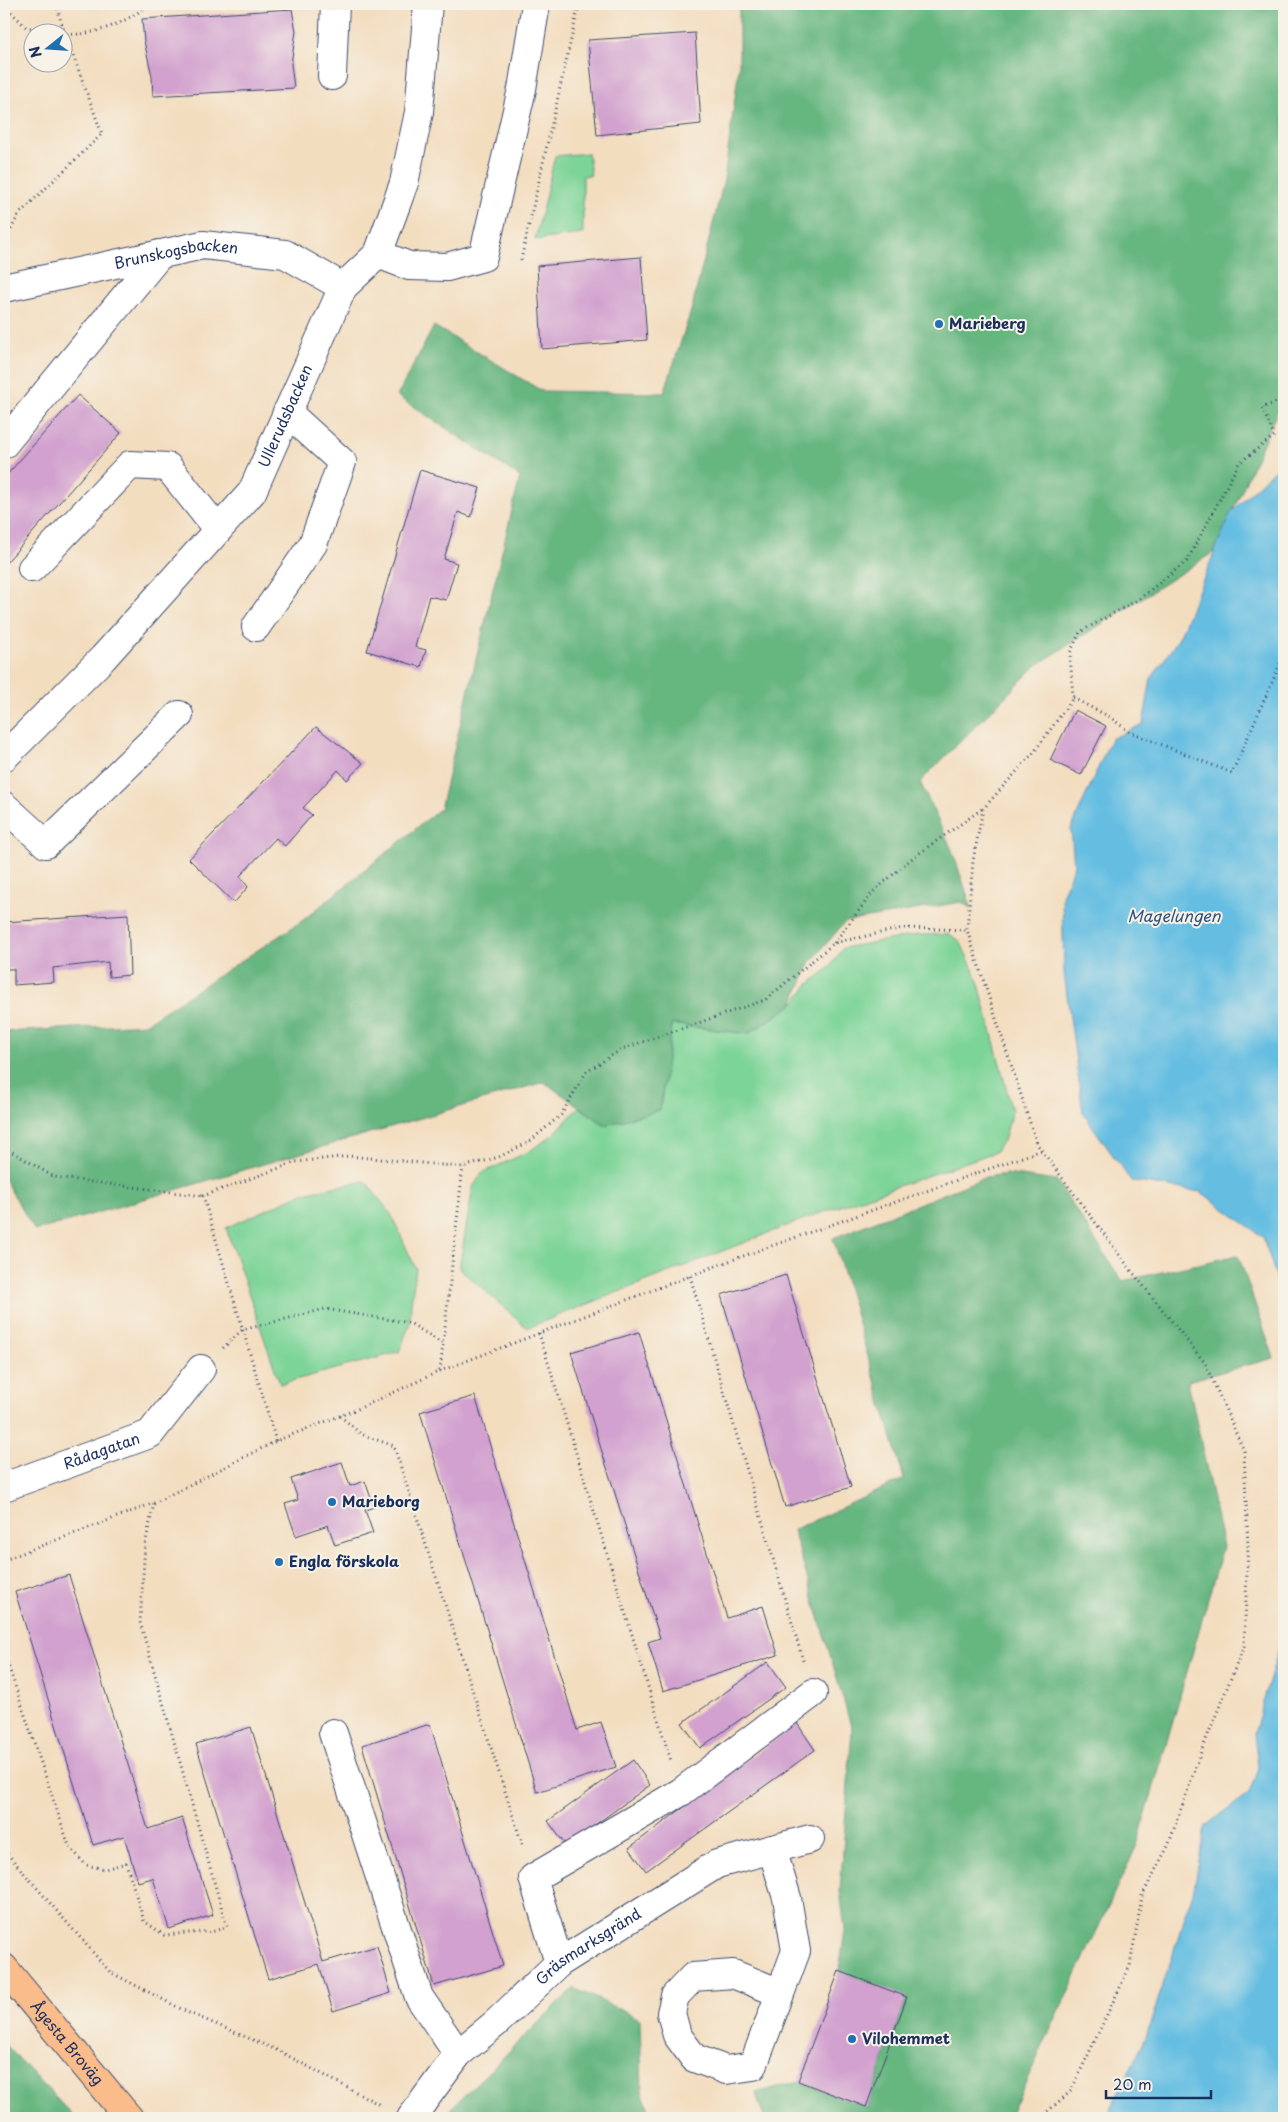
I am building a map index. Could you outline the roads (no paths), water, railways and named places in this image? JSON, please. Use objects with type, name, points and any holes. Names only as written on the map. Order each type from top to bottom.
[{"type":"main road","name":"Ågesta Broväg","points":[[4,1968],[129,2118]]},
{"type":"street","points":[[332,76],[335,4]]},
{"type":"street","name":"Ullerudsbacken","points":[[4,757],[103,658],[252,492],[343,287],[378,254],[404,183],[419,112],[428,4]]},
{"type":"street","points":[[378,254],[409,266],[447,267],[483,257],[522,89],[536,4]]},
{"type":"street","name":"Brunskogsbacken","points":[[4,288],[203,245],[285,254],[343,287]]},
{"type":"street","points":[[4,444],[160,254]]},
{"type":"street","points":[[256,627],[313,544],[342,462],[287,412]]},
{"type":"street","points":[[32,568],[130,465],[168,467],[218,530]]},
{"type":"street","points":[[4,806],[46,844],[179,715]]},
{"type":"street","name":"Rådagatan","points":[[4,1486],[150,1434],[201,1369]]},
{"type":"street","points":[[559,1963],[533,1878],[681,1792],[813,1693]]},
{"type":"street","points":[[333,1732],[419,1997],[458,2054]]},
{"type":"street","name":"Gräsmarksgränd","points":[[401,2114],[458,2054],[496,2023],[559,1963],[717,1864],[810,1839]]},
{"type":"street","points":[[772,1849],[787,1898],[796,1951],[780,1993]]},
{"type":"water","name":"Magelungen","points":[[1284,457],[1284,1300],[1263,1237],[1201,1192],[1131,1181],[1083,1113],[1064,973],[1062,896],[1074,866],[1071,829],[1111,739],[1143,724],[1151,679],[1179,638],[1231,512],[1283,461]]},
{"type":"water","points":[[1284,1630],[1284,2118],[1106,2118],[1146,2037],[1194,1889],[1205,1826],[1249,1794],[1258,1767],[1254,1734]]},
{"type":"place","name":"Marieberg","points":[[939,324]]},
{"type":"place","name":"Marieborg","points":[[332,1502]]},
{"type":"place","name":"Engla förskola","points":[[279,1562]]},
{"type":"place","name":"Vilohemmet","points":[[852,2039]]}]
